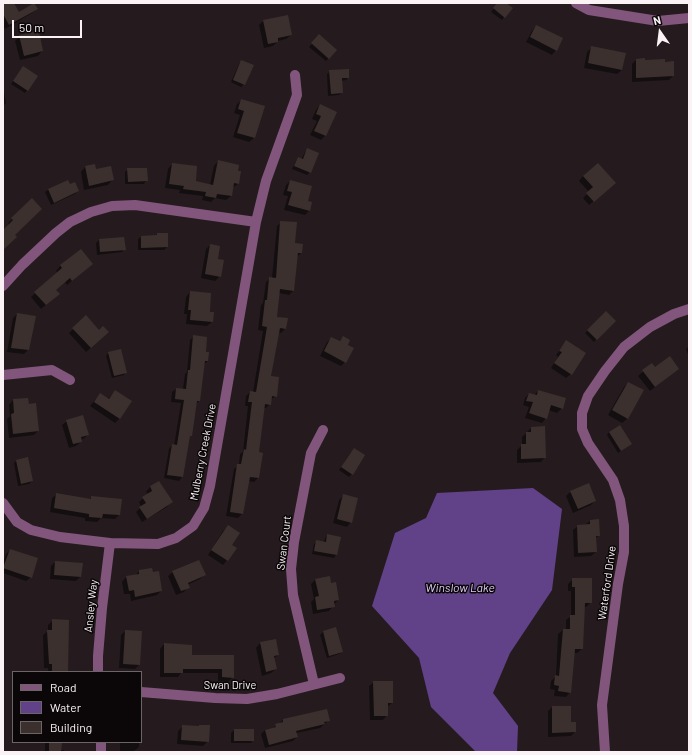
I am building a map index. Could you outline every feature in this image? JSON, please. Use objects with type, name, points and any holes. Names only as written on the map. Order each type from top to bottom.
[{"type":"street","points":[[576,3],[589,10],[658,21],[689,18]]},
{"type":"street","name":"Mulberry Creek Drive","points":[[3,503],[17,522],[31,530],[60,537],[110,543],[158,544],[176,538],[193,526],[204,508],[212,479],[256,222],[266,180],[297,95],[295,75]]},
{"type":"street","points":[[3,286],[22,265],[70,222],[91,212],[112,206],[135,205],[256,222]]},
{"type":"street","name":"Waterford Drive","points":[[605,752],[602,705],[618,584],[624,552],[624,526],[620,500],[613,480],[588,443],[582,429],[582,413],[588,396],[624,347],[650,327],[674,314],[689,309]]},
{"type":"street","points":[[3,375],[52,370],[70,380]]},
{"type":"street","name":"Swan Court","points":[[314,684],[293,595],[291,569],[294,542],[311,452],[323,430]]},
{"type":"street","name":"Ansley Way","points":[[98,671],[102,608],[110,543]]},
{"type":"street","name":"Swan Drive","points":[[142,692],[247,699],[277,694],[340,678]]},
{"type":"water","name":"Winslow Lake","points":[[533,488],[562,509],[552,590],[510,653],[493,693],[518,726],[517,752],[476,752],[431,707],[419,658],[372,606],[395,533],[426,518],[437,493]]},
{"type":"building","points":[[3,3],[14,3],[19,12],[34,3],[38,9],[9,25],[3,14]]},
{"type":"building","points":[[497,3],[506,3],[513,8],[505,18],[493,8]]},
{"type":"building","points":[[288,15],[292,35],[278,38],[278,42],[268,44],[263,20]]},
{"type":"building","points":[[536,25],[563,38],[557,51],[530,37]]},
{"type":"building","points":[[39,31],[43,51],[24,56],[19,35]]},
{"type":"building","points":[[319,34],[337,50],[329,59],[311,43]]},
{"type":"building","points":[[591,46],[626,53],[622,70],[588,63]]},
{"type":"building","points":[[645,58],[645,60],[665,59],[665,62],[674,61],[674,76],[636,78],[636,59]]},
{"type":"building","points":[[241,60],[254,65],[245,85],[233,80]]},
{"type":"building","points":[[23,66],[38,76],[28,91],[13,81]]},
{"type":"building","points":[[349,69],[349,78],[342,78],[343,93],[331,94],[329,70]]},
{"type":"building","points":[[241,99],[265,106],[255,138],[237,133],[244,111],[238,109]]},
{"type":"building","points":[[320,104],[337,112],[326,136],[314,131],[321,116],[316,114]]},
{"type":"building","points":[[307,148],[319,153],[311,173],[294,166],[298,157],[303,159]]},
{"type":"building","points":[[218,160],[239,165],[238,171],[241,171],[239,184],[234,183],[232,196],[217,194],[216,198],[205,196],[206,192],[183,189],[184,186],[169,184],[172,163],[197,166],[196,181],[213,185]]},
{"type":"building","points":[[598,163],[616,183],[594,202],[586,193],[593,187],[583,176]]},
{"type":"building","points":[[95,164],[96,169],[111,166],[114,180],[89,186],[85,166]]},
{"type":"building","points":[[127,168],[147,168],[148,181],[128,182]]},
{"type":"building","points":[[68,180],[70,184],[75,182],[79,191],[54,203],[48,189]]},
{"type":"building","points":[[290,180],[312,186],[308,201],[312,202],[310,211],[288,205],[292,192],[287,191]]},
{"type":"building","points":[[32,198],[42,209],[15,235],[17,237],[3,250],[3,230],[13,220],[11,218]]},
{"type":"building","points":[[280,221],[297,222],[295,243],[303,244],[302,253],[298,253],[294,291],[280,289],[277,317],[288,318],[286,329],[280,328],[271,376],[279,377],[277,397],[272,396],[271,405],[265,404],[259,452],[263,453],[259,478],[250,477],[243,514],[230,512],[237,464],[241,464],[244,449],[246,450],[252,402],[248,402],[250,391],[256,392],[267,327],[262,326],[265,300],[267,300],[269,277],[276,278]]},
{"type":"building","points":[[157,233],[168,233],[168,247],[141,248],[141,236],[157,235]]},
{"type":"building","points":[[124,237],[126,250],[100,252],[99,239]]},
{"type":"building","points":[[210,244],[220,246],[218,259],[224,260],[221,277],[205,274]]},
{"type":"building","points":[[81,249],[93,264],[72,281],[70,278],[56,290],[60,294],[46,305],[34,292],[62,268],[60,265]]},
{"type":"building","points":[[190,291],[211,293],[210,312],[214,312],[213,322],[190,320],[191,310],[188,310]]},
{"type":"building","points":[[606,311],[616,321],[597,340],[587,330]]},
{"type":"building","points":[[17,313],[36,316],[29,350],[11,348]]},
{"type":"building","points":[[86,315],[99,330],[103,326],[109,332],[91,348],[72,328]]},
{"type":"building","points":[[193,335],[207,337],[206,352],[209,352],[208,361],[205,361],[200,401],[197,401],[192,436],[190,436],[183,477],[167,475],[172,444],[177,445],[184,400],[175,399],[176,388],[186,389],[188,370],[190,370]]},
{"type":"building","points":[[343,336],[350,340],[348,345],[354,348],[346,363],[324,351],[331,337],[340,341]]},
{"type":"building","points":[[566,340],[586,353],[572,375],[554,363],[562,352],[559,351]]},
{"type":"building","points":[[121,349],[127,373],[114,376],[108,352]]},
{"type":"building","points":[[670,356],[679,369],[655,387],[642,370],[652,363],[655,367]]},
{"type":"building","points":[[628,382],[644,390],[628,419],[612,410]]},
{"type":"building","points":[[115,390],[132,401],[120,419],[94,402],[100,393],[109,399]]},
{"type":"building","points":[[538,390],[566,398],[563,409],[551,405],[547,419],[529,413],[533,402],[526,401],[529,393],[537,395]]},
{"type":"building","points":[[28,398],[29,404],[36,403],[39,431],[13,434],[11,414],[14,413],[13,399]]},
{"type":"building","points":[[83,415],[89,435],[81,437],[82,442],[73,444],[66,420]]},
{"type":"building","points":[[620,425],[632,444],[621,451],[609,432]]},
{"type":"building","points":[[545,426],[546,458],[521,459],[521,444],[526,444],[526,432],[531,432],[531,427]]},
{"type":"building","points":[[354,448],[365,455],[353,475],[341,467]]},
{"type":"building","points":[[28,457],[33,481],[21,484],[16,460]]},
{"type":"building","points":[[159,481],[173,502],[147,519],[139,507],[146,503],[142,497],[152,491],[150,486]]},
{"type":"building","points":[[589,483],[596,501],[578,509],[570,491]]},
{"type":"building","points":[[56,493],[91,499],[91,496],[122,499],[120,515],[103,514],[102,518],[89,517],[89,514],[54,508]]},
{"type":"building","points":[[343,494],[358,498],[352,523],[337,519]]},
{"type":"building","points":[[599,519],[600,536],[596,536],[597,552],[578,553],[577,525],[590,524],[590,520]]},
{"type":"building","points":[[228,525],[240,533],[232,545],[237,548],[228,561],[211,550]]},
{"type":"building","points":[[327,534],[341,537],[337,555],[314,551],[316,540],[326,542]]},
{"type":"building","points":[[10,549],[38,558],[32,578],[3,568]]},
{"type":"building","points":[[199,560],[206,575],[188,583],[190,588],[181,591],[172,571]]},
{"type":"building","points":[[55,561],[83,563],[81,577],[54,575]]},
{"type":"building","points":[[152,568],[153,572],[159,571],[162,591],[135,597],[134,590],[129,591],[126,576],[139,574],[139,570]]},
{"type":"building","points":[[330,576],[331,583],[336,582],[339,600],[334,601],[335,607],[317,610],[315,597],[319,596],[315,579]]},
{"type":"building","points":[[572,578],[592,578],[592,603],[585,603],[583,649],[575,649],[571,693],[558,691],[559,686],[554,685],[555,675],[559,676],[563,629],[570,629],[570,615],[575,615],[575,587],[572,587]]},
{"type":"building","points":[[52,619],[69,620],[68,671],[52,671],[52,664],[49,664],[47,630],[52,630]]},
{"type":"building","points":[[336,627],[343,652],[329,656],[323,631]]},
{"type":"building","points":[[125,630],[142,631],[140,665],[123,664]]},
{"type":"building","points":[[276,639],[279,655],[274,656],[277,669],[266,672],[260,642]]},
{"type":"building","points":[[164,643],[192,645],[192,655],[234,655],[234,678],[222,677],[222,669],[183,669],[183,673],[164,673]]},
{"type":"building","points":[[373,681],[393,681],[393,703],[388,703],[388,716],[374,716]]},
{"type":"building","points":[[552,706],[571,706],[571,722],[576,722],[576,732],[552,733]]},
{"type":"building","points":[[327,709],[330,721],[324,722],[325,724],[296,731],[298,737],[269,745],[265,730],[276,727],[275,724],[283,722],[283,719]]},
{"type":"building","points":[[182,725],[210,725],[209,742],[181,740]]},
{"type":"building","points":[[234,729],[254,729],[254,741],[234,741]]},
{"type":"building","points":[[49,743],[62,743],[61,752],[49,752]]}]
